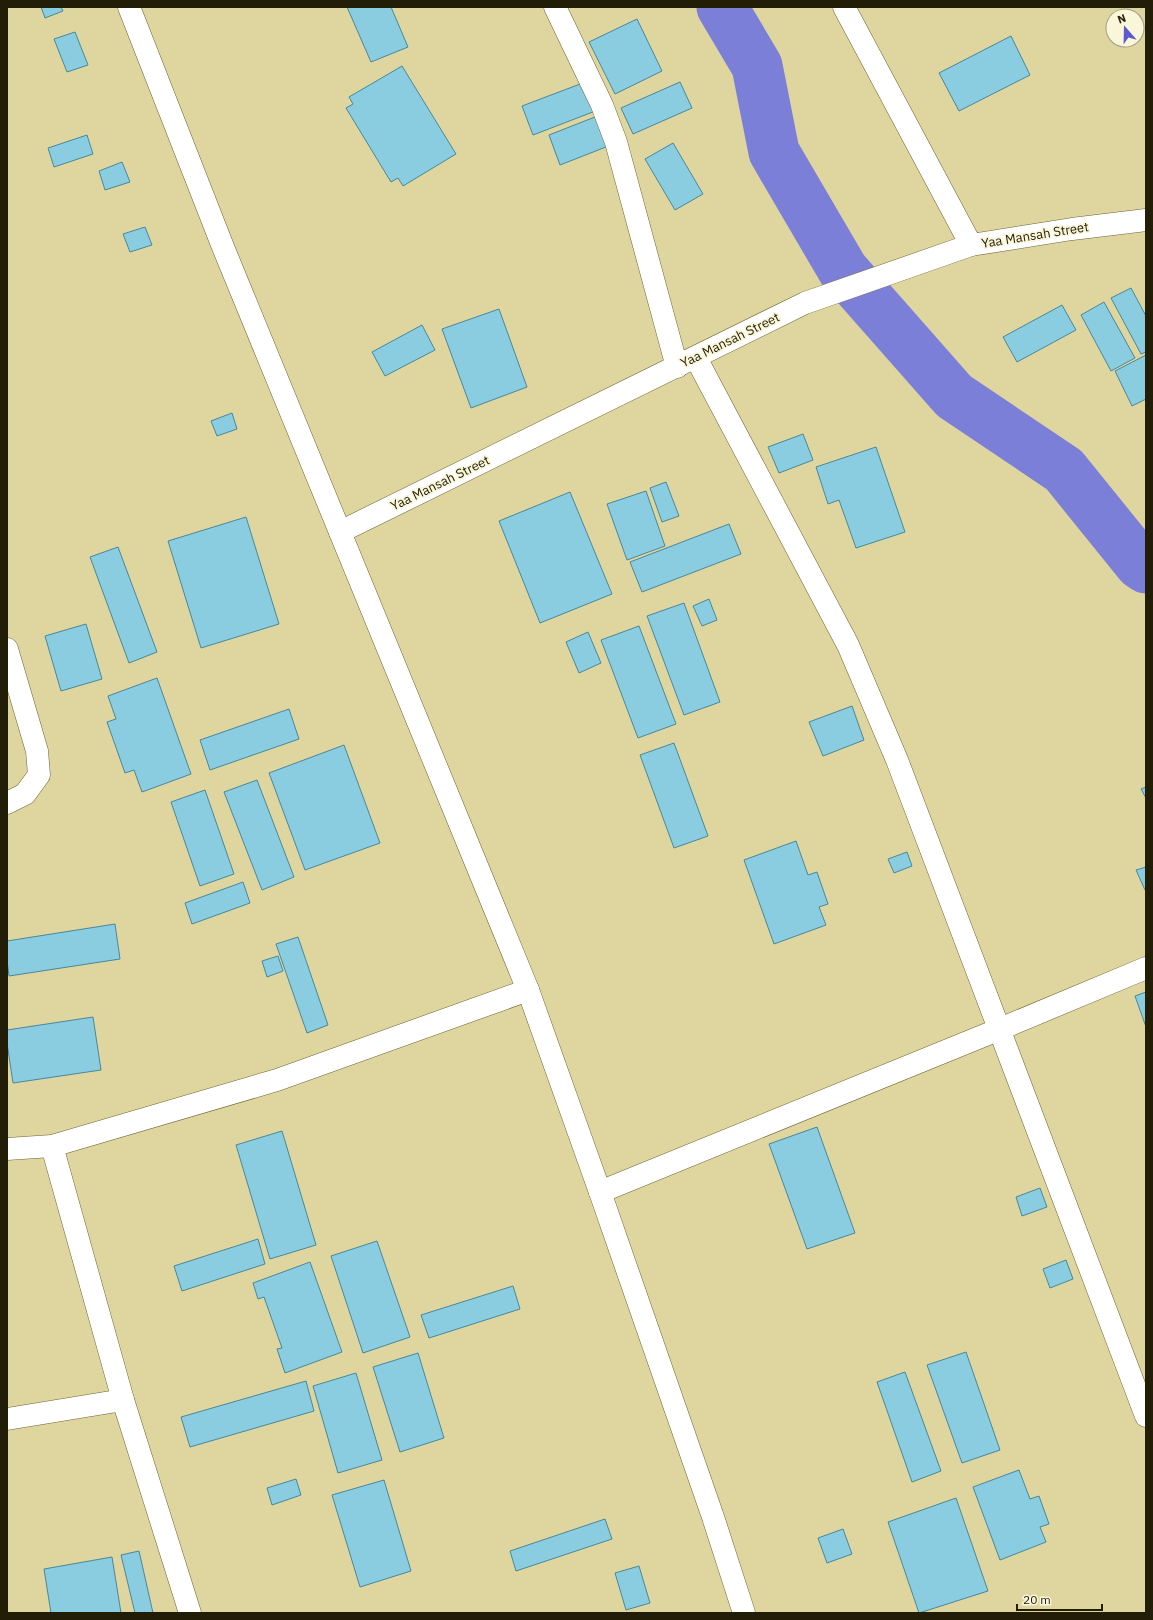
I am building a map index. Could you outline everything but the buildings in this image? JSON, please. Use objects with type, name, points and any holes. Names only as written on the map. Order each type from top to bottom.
[{"type":"street","points":[[129,7],[223,248],[528,990],[713,1517],[744,1613]]},
{"type":"street","points":[[556,7],[596,91],[616,142],[686,362],[848,645],[897,760],[1146,1416]]},
{"type":"street","points":[[844,7],[971,245]]},
{"type":"street","name":"Yaa Mansah Street","points":[[340,532],[805,303],[971,245],[1072,229],[1146,220]]},
{"type":"street","points":[[7,650],[37,751],[39,775],[25,794],[7,803]]},
{"type":"street","points":[[600,1192],[1146,968]]},
{"type":"street","points":[[7,1149],[52,1146],[277,1080],[528,990]]},
{"type":"street","points":[[52,1146],[124,1400],[190,1613]]},
{"type":"street","points":[[7,1419],[124,1400]]},
{"type":"waterway","points":[[722,7],[757,66],[774,152],[843,270],[954,396],[1064,470],[1140,564],[1146,568]]}]
